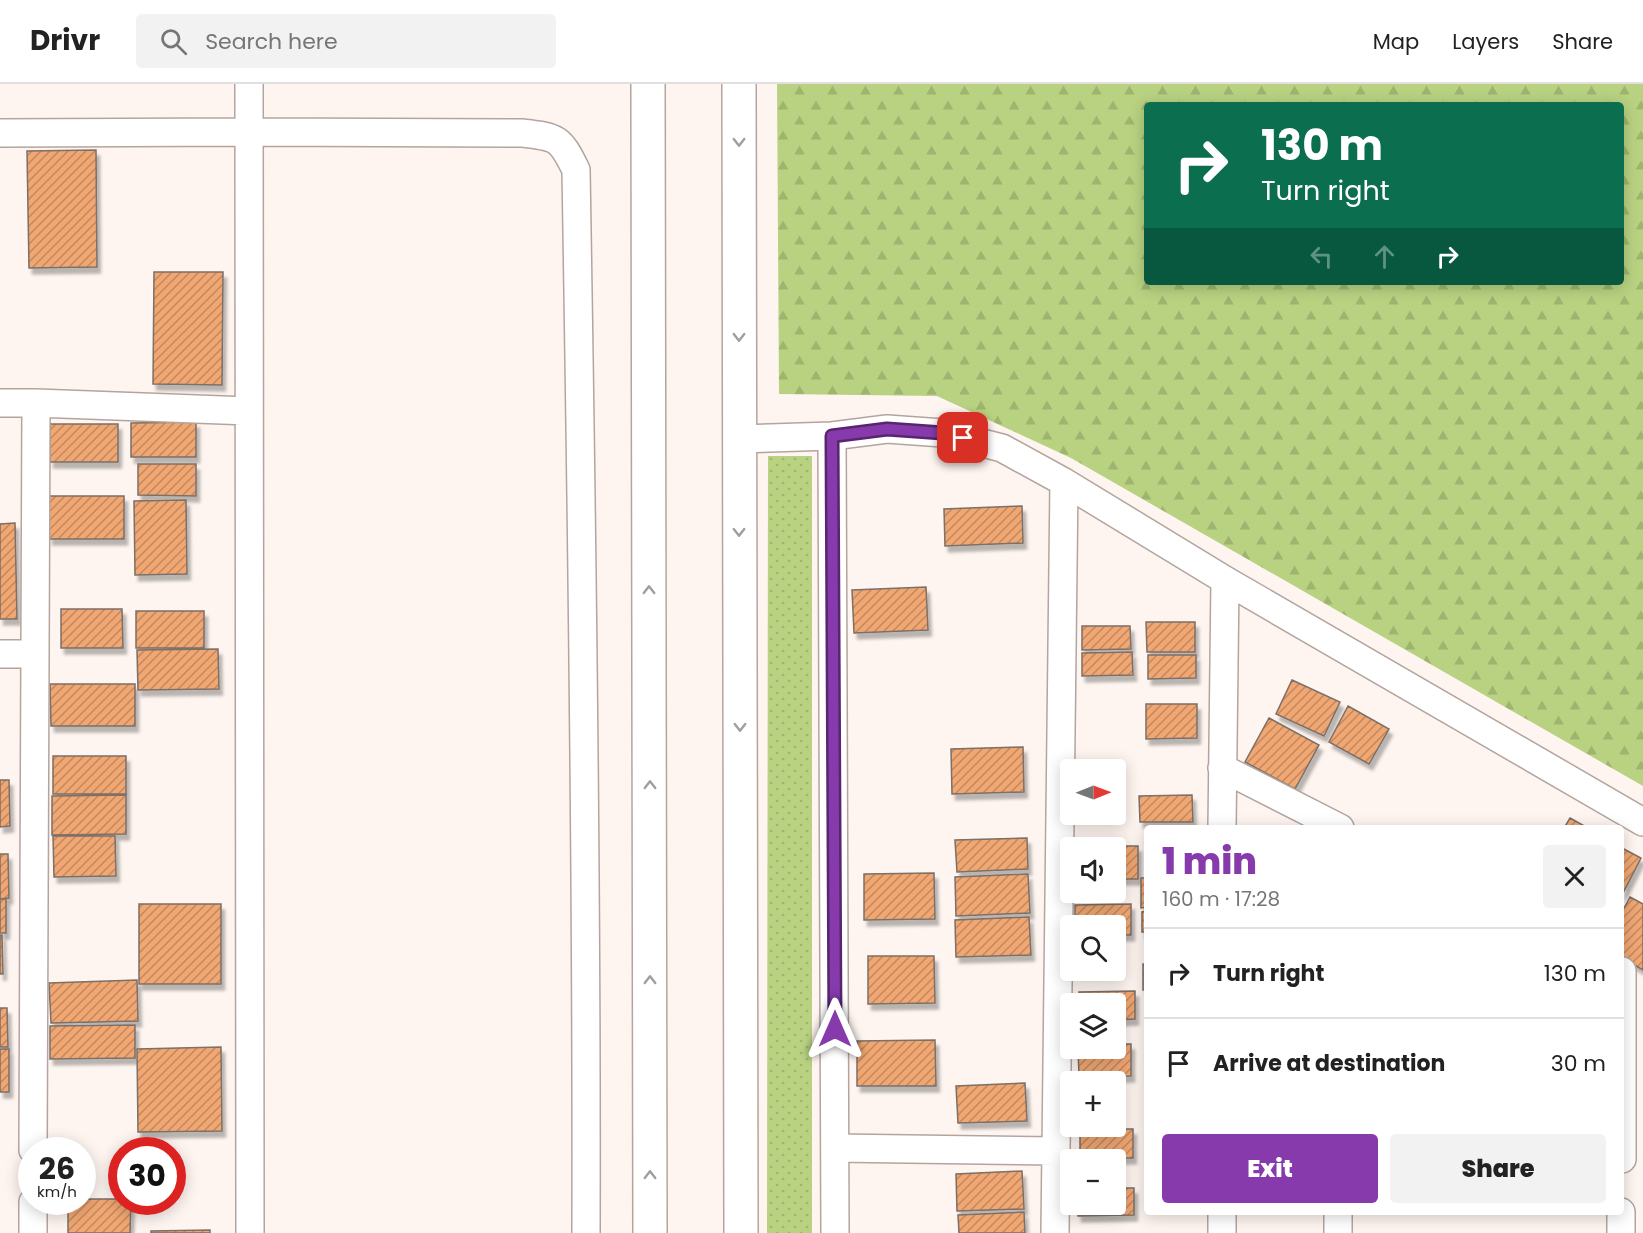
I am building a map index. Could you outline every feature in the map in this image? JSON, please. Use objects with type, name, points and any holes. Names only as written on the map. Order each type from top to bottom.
[{"type":"street","points":[[249,84],[250,1233]]},
{"type":"street","points":[[648,84],[650,1233]]},
{"type":"street","points":[[739,84],[741,1233]]},
{"type":"street","points":[[0,133],[522,133],[550,136],[566,148],[576,170],[582,578],[586,1233]]},
{"type":"street","points":[[0,403],[249,411]]},
{"type":"street","points":[[33,1137],[36,403]]},
{"type":"street","points":[[739,439],[832,436],[887,429],[943,433],[1002,448],[1064,482],[1225,580],[1643,822]]},
{"type":"street","points":[[832,436],[836,1233]]},
{"type":"street","points":[[1055,1233],[1064,482]]},
{"type":"street","points":[[1222,825],[1225,580]]},
{"type":"street","points":[[0,654],[35,654]]},
{"type":"street","points":[[1222,768],[1334,825]]},
{"type":"street","points":[[1624,972],[1643,982]]},
{"type":"street","points":[[835,1148],[1056,1151]]},
{"type":"street","points":[[33,1215],[33,1233]]},
{"type":"street","points":[[1222,1215],[1222,1233]]},
{"type":"street","points":[[1338,1215],[1338,1233]]},
{"type":"street","points":[[1621,1233],[1622,1215]]},
{"type":"green space","points":[[777,84],[1643,84],[1643,786],[1071,458],[937,396],[779,394]]},
{"type":"green space","points":[[768,456],[812,456],[812,1233],[767,1233]]},
{"type":"building","points":[[96,150],[97,267],[29,268],[27,151]]},
{"type":"building","points":[[154,272],[223,272],[222,385],[153,384]]},
{"type":"building","points":[[196,422],[196,457],[131,457],[131,423]]},
{"type":"building","points":[[50,424],[118,424],[118,462],[50,462]]},
{"type":"building","points":[[138,464],[196,464],[196,496],[138,495]]},
{"type":"building","points":[[49,496],[124,496],[124,539],[49,539]]},
{"type":"building","points":[[186,500],[187,574],[135,575],[134,501]]},
{"type":"building","points":[[1022,506],[1023,543],[945,546],[944,509]]},
{"type":"building","points":[[15,523],[17,619],[0,619],[0,524]]},
{"type":"building","points":[[926,587],[928,630],[854,633],[852,590]]},
{"type":"building","points":[[61,609],[122,609],[123,648],[61,648]]},
{"type":"building","points":[[136,611],[204,611],[204,648],[136,648]]},
{"type":"building","points":[[1146,622],[1195,622],[1195,652],[1147,652]]},
{"type":"building","points":[[1082,626],[1130,626],[1131,649],[1082,650]]},
{"type":"building","points":[[218,649],[219,689],[138,690],[137,650]]},
{"type":"building","points":[[1132,652],[1133,675],[1082,676],[1082,653]]},
{"type":"building","points":[[1148,655],[1196,655],[1196,678],[1148,679]]},
{"type":"building","points":[[1292,680],[1340,702],[1324,736],[1276,714]]},
{"type":"building","points":[[50,684],[135,684],[135,726],[51,726]]},
{"type":"building","points":[[1146,704],[1197,704],[1197,738],[1146,739]]},
{"type":"building","points":[[1348,706],[1389,729],[1369,764],[1329,742]]},
{"type":"building","points":[[1269,718],[1319,745],[1295,789],[1245,762]]},
{"type":"building","points":[[1023,747],[1024,792],[952,794],[951,749]]},
{"type":"building","points":[[53,756],[126,756],[126,794],[53,794]]},
{"type":"building","points":[[0,780],[9,780],[10,826],[0,827]]},
{"type":"building","points":[[126,795],[126,834],[52,835],[52,796]]},
{"type":"building","points":[[1192,795],[1193,822],[1140,822],[1139,796]]},
{"type":"building","points":[[1570,818],[1583,825],[1566,825]]},
{"type":"building","points":[[53,836],[115,836],[116,876],[54,877]]},
{"type":"building","points":[[1027,838],[1028,869],[957,872],[955,840]]},
{"type":"building","points":[[1126,846],[1138,846],[1138,879],[1126,879]]},
{"type":"building","points":[[1624,849],[1641,858],[1624,891]]},
{"type":"building","points":[[0,854],[8,854],[9,898],[0,899]]},
{"type":"building","points":[[934,873],[935,919],[864,920],[864,874]]},
{"type":"building","points":[[1028,874],[1030,913],[956,916],[955,877]]},
{"type":"building","points":[[1141,878],[1144,878],[1144,908],[1141,908]]},
{"type":"building","points":[[1630,897],[1643,904],[1643,970],[1624,959],[1624,908]]},
{"type":"building","points":[[0,899],[6,899],[6,933],[0,933]]},
{"type":"building","points":[[139,904],[221,904],[221,984],[139,984]]},
{"type":"building","points":[[1131,904],[1131,935],[1126,935],[1126,915],[1075,915],[1075,905]]},
{"type":"building","points":[[1142,912],[1144,912],[1144,932],[1142,932]]},
{"type":"building","points":[[1029,917],[1031,955],[956,957],[955,920]]},
{"type":"building","points":[[0,935],[2,935],[3,974],[0,974]]},
{"type":"building","points":[[868,956],[934,956],[935,1003],[868,1004]]},
{"type":"building","points":[[1143,964],[1144,964],[1144,990]]},
{"type":"building","points":[[137,980],[138,1021],[51,1023],[49,983]]},
{"type":"building","points":[[1135,991],[1135,1019],[1126,1019],[1126,993],[1079,992]]},
{"type":"building","points":[[0,1008],[7,1008],[8,1047],[0,1047]]},
{"type":"building","points":[[135,1025],[135,1058],[50,1059],[50,1026]]},
{"type":"building","points":[[935,1040],[936,1086],[857,1086],[857,1041]]},
{"type":"building","points":[[1126,1044],[1131,1044],[1131,1076],[1126,1076],[1126,1071],[1079,1071],[1078,1059],[1126,1059]]},
{"type":"building","points":[[221,1047],[222,1131],[138,1132],[137,1049]]},
{"type":"building","points":[[0,1049],[9,1049],[9,1092],[0,1092]]},
{"type":"building","points":[[1025,1083],[1027,1121],[958,1123],[956,1086]]},
{"type":"building","points":[[1126,1129],[1133,1129],[1133,1158],[1126,1158],[1126,1149],[1080,1149],[1080,1137],[1126,1137]]},
{"type":"building","points":[[1022,1171],[1024,1209],[957,1211],[956,1174]]},
{"type":"building","points":[[1126,1188],[1134,1188],[1134,1215],[1078,1216],[1126,1215]]},
{"type":"building","points":[[96,1199],[108,1199],[108,1215],[131,1215],[130,1233],[68,1233],[68,1215],[96,1215]]},
{"type":"building","points":[[1024,1212],[1025,1233],[959,1233],[958,1215]]},
{"type":"building","points":[[210,1230],[210,1233],[151,1233],[151,1231]]},
{"type":"route","points":[[835,1029],[832,436],[887,429],[943,433],[963,438]]}]
